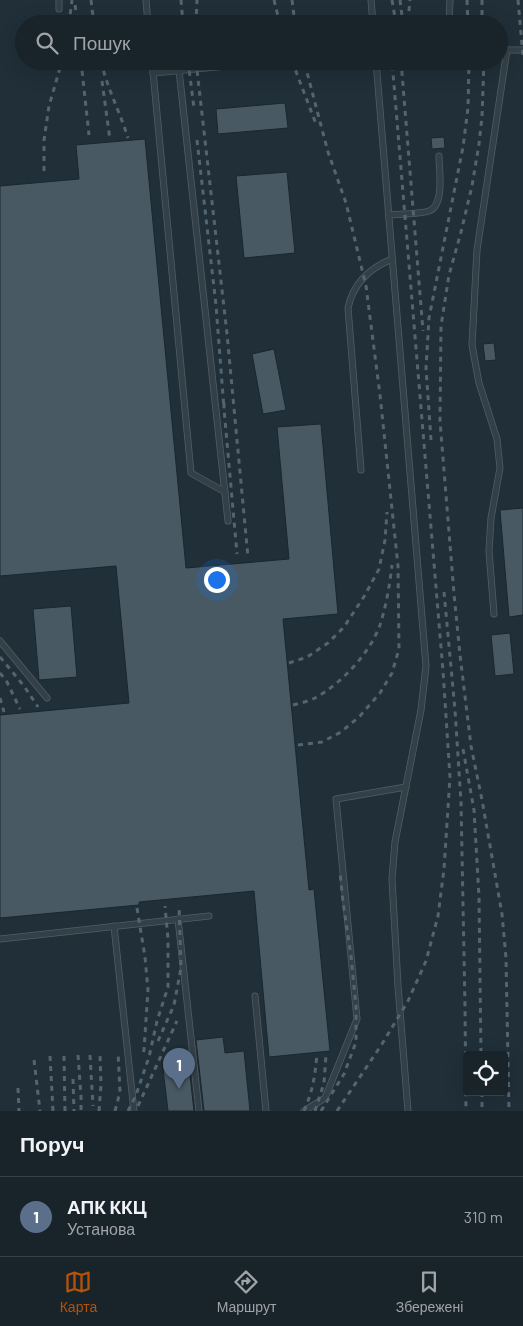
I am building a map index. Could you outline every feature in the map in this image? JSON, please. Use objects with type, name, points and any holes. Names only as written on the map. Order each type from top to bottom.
[{"type":"lane","points":[[59,0],[59,9]]},
{"type":"lane","points":[[146,0],[147,15]]},
{"type":"lane","points":[[370,0],[372,15]]},
{"type":"lane","points":[[449,15],[450,0]]},
{"type":"lane","points":[[508,50],[523,50]]},
{"type":"lane","points":[[153,70],[191,473],[225,492]]},
{"type":"lane","points":[[153,73],[180,70],[228,521]]},
{"type":"lane","points":[[377,70],[426,666],[421,710],[395,842],[392,879],[408,1111]]},
{"type":"lane","points":[[494,614],[489,551],[500,468],[497,439],[479,383],[472,345],[477,250],[504,70]]},
{"type":"lane","points":[[389,215],[428,212],[437,204],[440,197],[439,156]]},
{"type":"lane","points":[[361,470],[348,308],[352,294],[360,281],[375,267],[392,259]]},
{"type":"lane","points":[[0,641],[47,698]]},
{"type":"lane","points":[[304,1111],[325,1098],[357,1019],[336,799],[406,787]]},
{"type":"lane","points":[[0,938],[210,916]]},
{"type":"lane","points":[[178,919],[199,1111]]},
{"type":"lane","points":[[114,926],[134,1111]]},
{"type":"lane","points":[[255,996],[266,1111]]},
{"type":"building","points":[[285,103],[288,128],[218,134],[216,109]]},
{"type":"building","points":[[444,137],[445,148],[432,149],[431,138]]},
{"type":"building","points":[[145,139],[186,568],[289,559],[277,427],[321,424],[338,614],[283,619],[309,890],[314,889],[330,1051],[269,1057],[254,891],[139,902],[139,905],[0,918],[0,715],[129,703],[116,566],[0,576],[0,186],[79,179],[76,145]]},
{"type":"building","points":[[287,172],[295,253],[244,258],[236,176]]},
{"type":"building","points":[[494,343],[496,360],[485,361],[483,344]]},
{"type":"building","points":[[274,349],[286,410],[263,414],[252,354]]},
{"type":"building","points":[[523,508],[523,615],[509,617],[500,510]]},
{"type":"building","points":[[71,606],[77,677],[39,680],[33,609]]},
{"type":"building","points":[[510,633],[514,674],[495,676],[491,635]]},
{"type":"building","points":[[223,1037],[225,1053],[244,1051],[250,1111],[204,1111],[196,1040]]},
{"type":"building","points":[[188,1058],[194,1111],[168,1111],[162,1061]]},
{"type":"railway","points":[[70,15],[72,0]]},
{"type":"railway","points":[[91,0],[93,15]]},
{"type":"railway","points":[[181,0],[182,15]]},
{"type":"railway","points":[[196,15],[197,0]]},
{"type":"railway","points":[[274,0],[278,15]]},
{"type":"railway","points":[[292,0],[294,15]]},
{"type":"railway","points":[[392,0],[394,15]]},
{"type":"railway","points":[[400,0],[402,15]]},
{"type":"railway","points":[[409,15],[410,0]]},
{"type":"railway","points":[[467,0],[468,15]]},
{"type":"railway","points":[[482,0],[482,15]]},
{"type":"railway","points":[[518,0],[523,56]]},
{"type":"railway","points":[[75,5],[77,15]]},
{"type":"railway","points":[[44,171],[44,140],[49,106],[59,70]]},
{"type":"railway","points":[[82,70],[89,135]]},
{"type":"railway","points":[[104,70],[128,138]]},
{"type":"railway","points":[[189,70],[194,108]]},
{"type":"railway","points":[[197,70],[227,334],[248,557]]},
{"type":"railway","points":[[295,70],[316,124]]},
{"type":"railway","points":[[298,745],[322,742],[341,732],[360,716],[380,693],[392,673],[399,649],[398,566],[380,395],[366,286],[346,203],[328,152],[306,70]]},
{"type":"railway","points":[[337,1111],[408,1001],[426,961],[438,916],[444,869],[450,777],[443,671],[393,70]]},
{"type":"railway","points":[[402,70],[423,331]]},
{"type":"railway","points":[[431,440],[426,368],[429,318],[463,147],[468,108],[469,70]]},
{"type":"railway","points":[[484,70],[482,117],[472,186],[449,275],[441,326],[440,421],[454,594],[471,746],[502,914],[506,958],[509,1111]]},
{"type":"railway","points":[[102,81],[110,140]]},
{"type":"railway","points":[[197,140],[216,305],[224,409]]},
{"type":"railway","points":[[224,403],[237,554]]},
{"type":"railway","points":[[289,663],[307,657],[328,643],[344,627],[365,595],[379,569],[385,540],[387,512]]},
{"type":"railway","points":[[293,705],[313,699],[325,692],[335,685],[362,657],[380,625],[388,595],[392,565]]},
{"type":"railway","points":[[444,592],[461,802],[466,1111]]},
{"type":"railway","points":[[0,657],[24,686],[38,707]]},
{"type":"railway","points":[[0,673],[7,682],[20,709]]},
{"type":"railway","points":[[0,698],[4,712]]},
{"type":"railway","points":[[463,749],[474,810],[479,897],[481,1051]]},
{"type":"railway","points":[[321,1111],[344,1074],[356,1042],[356,1007],[340,873]]},
{"type":"railway","points":[[158,1041],[174,1005],[181,968],[179,905]]},
{"type":"railway","points":[[128,1111],[136,1095],[149,1057],[157,1021],[168,987],[168,939],[165,906]]},
{"type":"railway","points":[[137,908],[148,990],[142,1056]]},
{"type":"railway","points":[[138,1106],[177,1021]]},
{"type":"railway","points":[[115,1111],[120,1092],[118,1052]]},
{"type":"railway","points":[[99,1111],[101,1085],[100,1054]]},
{"type":"railway","points":[[304,1111],[313,1083],[317,1054]]},
{"type":"railway","points":[[78,1055],[81,1111]]},
{"type":"railway","points":[[90,1055],[93,1106]]},
{"type":"railway","points":[[315,1111],[324,1083],[326,1055]]},
{"type":"railway","points":[[50,1056],[53,1111]]},
{"type":"railway","points":[[64,1056],[65,1111]]},
{"type":"railway","points":[[34,1060],[40,1111]]},
{"type":"railway","points":[[73,1079],[74,1111]]},
{"type":"railway","points":[[18,1088],[19,1111]]},
{"type":"railway","points":[[482,1096],[482,1111]]},
{"type":"place","name":"АПК ККЦ","points":[[179,1089]]}]
